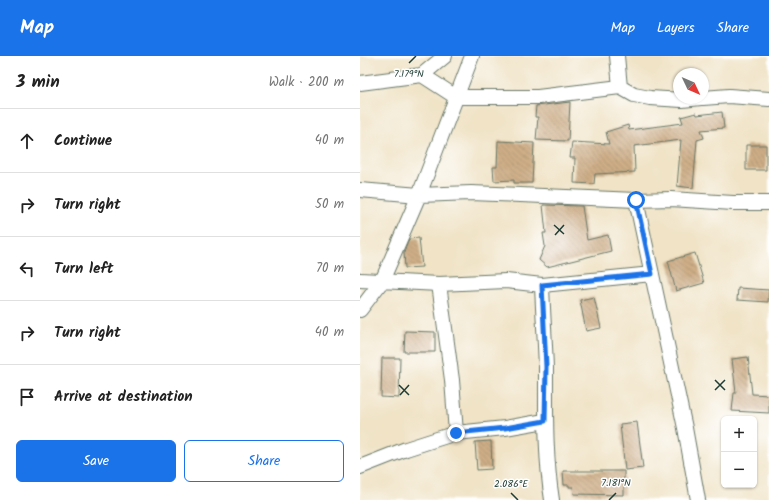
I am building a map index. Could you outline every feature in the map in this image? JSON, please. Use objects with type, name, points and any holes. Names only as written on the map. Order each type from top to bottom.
[{"type":"street","points":[[360,83],[422,75],[446,56]]},
{"type":"street","points":[[360,310],[382,281],[419,196],[472,56]]},
{"type":"street","points":[[617,56],[620,87]]},
{"type":"street","points":[[422,75],[456,97],[538,97],[620,87],[634,95],[673,99]]},
{"type":"street","points":[[709,97],[729,96],[769,99]]},
{"type":"street","points":[[360,190],[419,196],[471,193],[636,200],[671,199],[733,204],[769,203]]},
{"type":"street","points":[[636,200],[685,428],[698,500]]},
{"type":"street","points":[[360,280],[439,284],[506,281],[542,285],[652,274]]},
{"type":"street","points":[[439,284],[452,380],[456,433]]},
{"type":"street","points":[[542,285],[546,367],[545,421],[548,476],[552,500]]},
{"type":"street","points":[[360,467],[456,433],[505,428],[545,421]]},
{"type":"building","points":[[570,102],[568,141],[536,140],[538,117],[535,117],[536,106]]},
{"type":"building","points":[[722,112],[724,128],[701,130],[704,138],[697,140],[693,188],[677,186],[681,140],[634,146],[635,172],[595,174],[594,184],[574,183],[575,158],[570,158],[572,142],[609,144],[606,132],[628,125],[629,130],[683,123],[681,117],[696,113],[697,115]]},
{"type":"building","points":[[498,141],[534,143],[532,183],[514,183],[514,180],[494,181],[493,167],[497,167]]},
{"type":"building","points":[[746,145],[766,145],[766,170],[746,170]]},
{"type":"building","points":[[543,205],[582,206],[587,240],[608,235],[611,251],[547,267],[539,260],[545,246],[543,233],[546,233]]},
{"type":"building","points":[[419,238],[422,267],[405,268],[404,252],[409,239]]},
{"type":"building","points":[[695,253],[704,283],[676,291],[668,261]]},
{"type":"building","points":[[738,288],[769,290],[768,302],[737,300]]},
{"type":"building","points":[[594,297],[601,328],[586,331],[580,300]]},
{"type":"building","points":[[405,331],[435,332],[435,352],[404,352]]},
{"type":"building","points":[[748,357],[752,394],[769,395],[769,413],[732,411],[734,393],[736,393],[732,359]]},
{"type":"building","points":[[382,358],[400,358],[399,398],[381,397]]},
{"type":"building","points":[[637,422],[643,468],[625,470],[620,424]]},
{"type":"building","points":[[491,441],[492,469],[477,470],[475,442]]},
{"type":"building","points":[[563,471],[624,471],[624,495],[574,494],[573,487],[564,485]]},
{"type":"route","points":[[456,433],[505,428],[545,421],[546,367],[542,285],[652,274],[636,200]]}]
